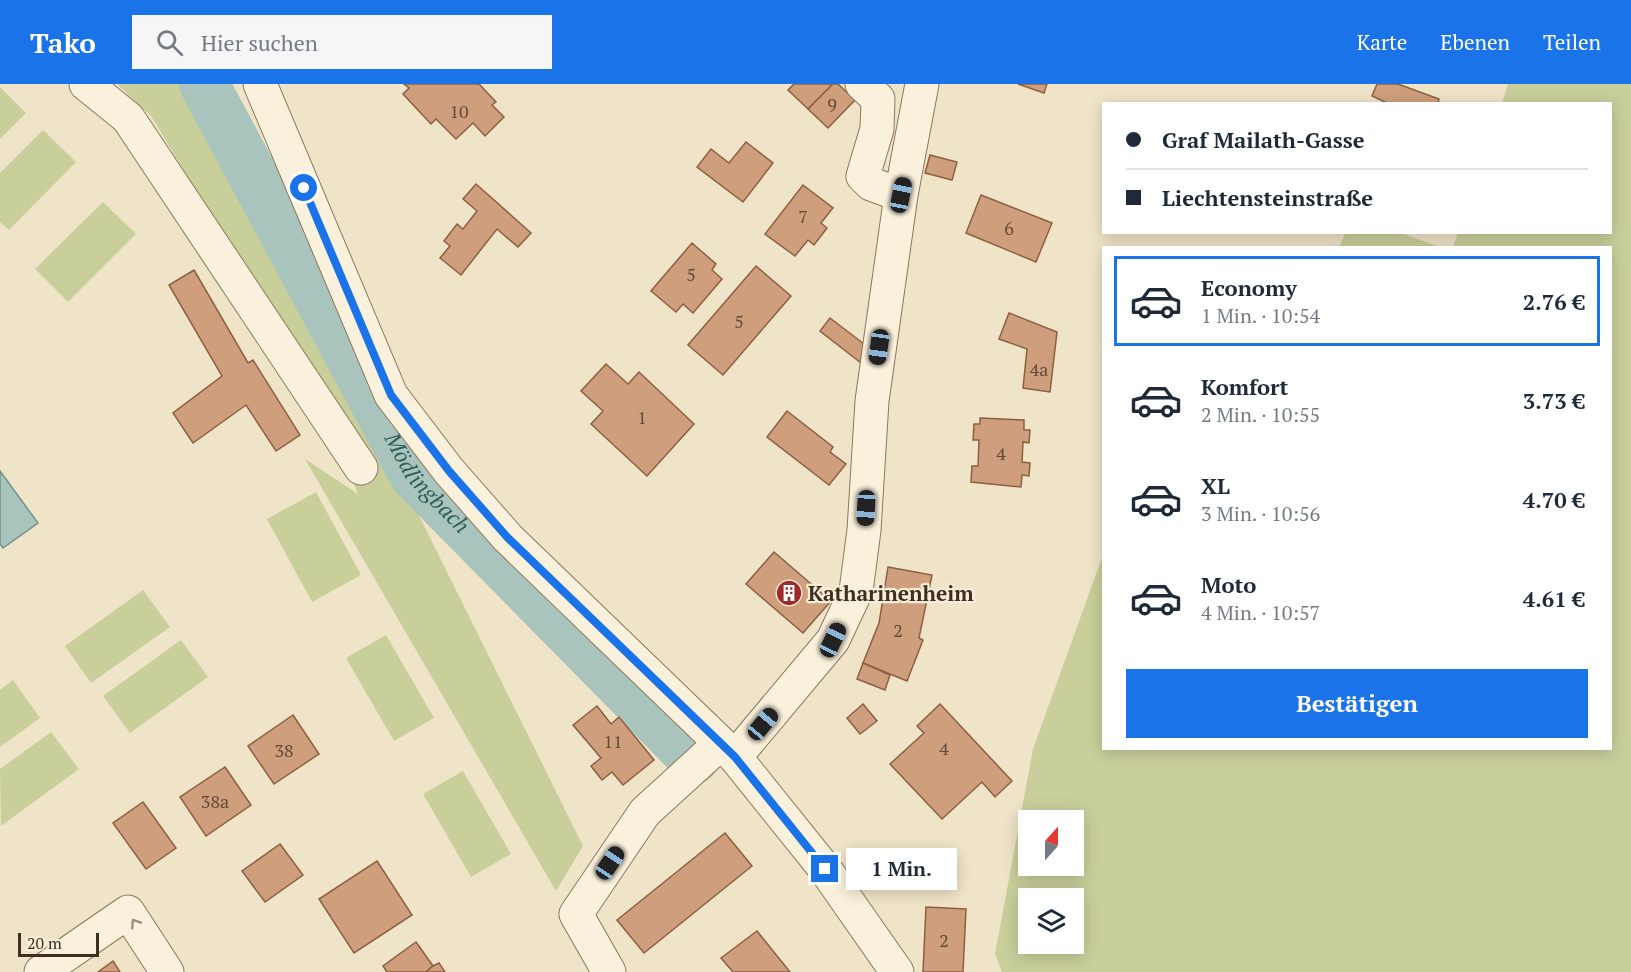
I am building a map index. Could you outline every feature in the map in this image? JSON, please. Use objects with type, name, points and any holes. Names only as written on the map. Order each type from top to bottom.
[{"type":"street","points":[[86,84],[128,118],[361,468]]},
{"type":"street","points":[[260,84],[391,395],[449,471],[508,538],[825,869],[848,909],[890,970]]},
{"type":"street","points":[[862,84],[878,99],[877,129],[863,176],[871,184],[901,195]]},
{"type":"street","points":[[609,972],[576,914],[645,812],[715,756],[833,640],[856,591],[864,530],[872,401],[901,195],[922,84]]},
{"type":"street","points":[[41,972],[128,912],[167,972]]},
{"type":"green space","points":[[117,84],[228,84],[392,461],[583,846],[556,891],[305,459],[358,494],[323,400],[151,116]]},
{"type":"green space","points":[[1508,84],[1631,84],[1631,972],[1002,972],[995,954],[1018,830],[1018,876],[1084,876],[1084,810],[1022,810],[1033,749],[1102,558],[1102,750],[1612,750],[1612,246],[1453,246],[1458,234],[1612,234],[1612,102],[1502,102]]},
{"type":"green space","points":[[0,87],[26,113],[0,139]]},
{"type":"green space","points":[[43,130],[76,162],[9,230],[0,222],[0,173]]},
{"type":"green space","points":[[103,202],[136,234],[68,302],[35,269]]},
{"type":"green space","points":[[1345,234],[1404,234],[1437,246],[1339,246]]},
{"type":"green space","points":[[316,492],[361,575],[312,602],[267,519]]},
{"type":"green space","points":[[143,590],[170,627],[91,683],[65,646]]},
{"type":"green space","points":[[386,635],[434,718],[394,741],[346,658]]},
{"type":"green space","points":[[181,640],[208,677],[130,733],[103,696]]},
{"type":"green space","points":[[13,680],[40,718],[0,747],[0,690]]},
{"type":"green space","points":[[51,732],[79,769],[1,826],[0,769]]},
{"type":"green space","points":[[463,771],[511,854],[471,877],[423,794]]},
{"type":"water","points":[[0,471],[38,523],[3,548],[0,544]]},
{"type":"building","points":[[404,84],[479,84],[496,102],[492,105],[504,117],[485,136],[473,123],[456,139],[436,119],[431,124],[403,94],[409,88]]},
{"type":"building","points":[[794,84],[833,84],[808,109],[788,90]]},
{"type":"building","points":[[833,84],[838,84],[855,100],[828,128],[808,109]]},
{"type":"building","points":[[1018,84],[1047,84],[1044,93]]},
{"type":"building","points":[[1377,84],[1398,84],[1439,99],[1438,102],[1385,102],[1372,96]]},
{"type":"building","points":[[746,142],[773,163],[743,202],[697,167],[711,149],[729,163]]},
{"type":"building","points":[[930,155],[957,162],[952,180],[925,173]]},
{"type":"building","points":[[476,184],[531,233],[518,247],[497,229],[461,275],[440,258],[450,246],[444,241],[457,224],[463,229],[477,211],[463,199]]},
{"type":"building","points":[[803,185],[833,208],[821,223],[827,228],[814,245],[808,240],[795,256],[765,234]]},
{"type":"building","points":[[981,195],[1052,223],[1036,262],[966,233]]},
{"type":"building","points":[[692,243],[716,264],[712,270],[722,279],[693,313],[683,304],[676,312],[651,291]]},
{"type":"building","points":[[756,266],[791,296],[723,375],[688,345]]},
{"type":"building","points":[[194,270],[248,363],[253,360],[300,435],[276,451],[246,405],[193,443],[173,413],[222,376],[169,285]]},
{"type":"building","points":[[1009,313],[1057,332],[1050,392],[1023,388],[1027,349],[999,339]]},
{"type":"building","points":[[830,318],[864,344],[861,363],[820,331]]},
{"type":"building","points":[[606,364],[628,384],[639,372],[694,424],[647,476],[591,424],[603,411],[581,391]]},
{"type":"building","points":[[787,411],[833,447],[830,452],[846,464],[829,485],[767,437]]},
{"type":"building","points":[[980,418],[1024,420],[1024,430],[1030,430],[1029,443],[1023,442],[1022,462],[1030,463],[1029,476],[1022,475],[1021,487],[971,482],[972,466],[978,466],[979,440],[973,440],[974,424],[980,424]]},
{"type":"building","name":"Katharinenheim","points":[[774,552],[831,601],[803,633],[746,584]]},
{"type":"building","points":[[888,567],[932,575],[919,638],[923,640],[907,681],[863,663],[879,623]]},
{"type":"building","points":[[863,663],[890,675],[885,690],[857,679]]},
{"type":"building","points":[[863,704],[877,721],[860,734],[847,718]]},
{"type":"building","points":[[940,704],[1012,781],[995,797],[982,782],[942,819],[890,764],[924,733],[917,726]]},
{"type":"building","points":[[597,706],[611,724],[619,717],[654,760],[623,785],[612,772],[602,780],[591,766],[601,758],[573,725]]},
{"type":"building","points":[[293,715],[319,754],[274,784],[248,746]]},
{"type":"building","points":[[225,767],[251,805],[206,836],[180,797]]},
{"type":"building","points":[[143,802],[176,848],[146,869],[113,823]]},
{"type":"building","points":[[725,833],[752,866],[644,953],[617,920]]},
{"type":"building","points":[[280,844],[303,875],[265,902],[242,871]]},
{"type":"building","points":[[377,861],[412,915],[354,953],[319,899]]},
{"type":"building","points":[[926,907],[966,909],[963,972],[923,972]]},
{"type":"building","points":[[757,931],[790,972],[733,972],[721,958]]},
{"type":"building","points":[[416,942],[433,966],[426,972],[387,972],[383,966]]},
{"type":"building","points":[[113,961],[120,972],[98,972]]},
{"type":"building","points":[[439,963],[445,972],[426,972],[433,966]]},
{"type":"waterway","name":"Mödlingbach","points":[[204,84],[414,475],[694,759]]},
{"type":"place","name":"Katharinenheim","points":[[789,593]]},
{"type":"route","points":[[304,188],[391,395],[449,471],[508,538],[735,757],[825,869]]}]
